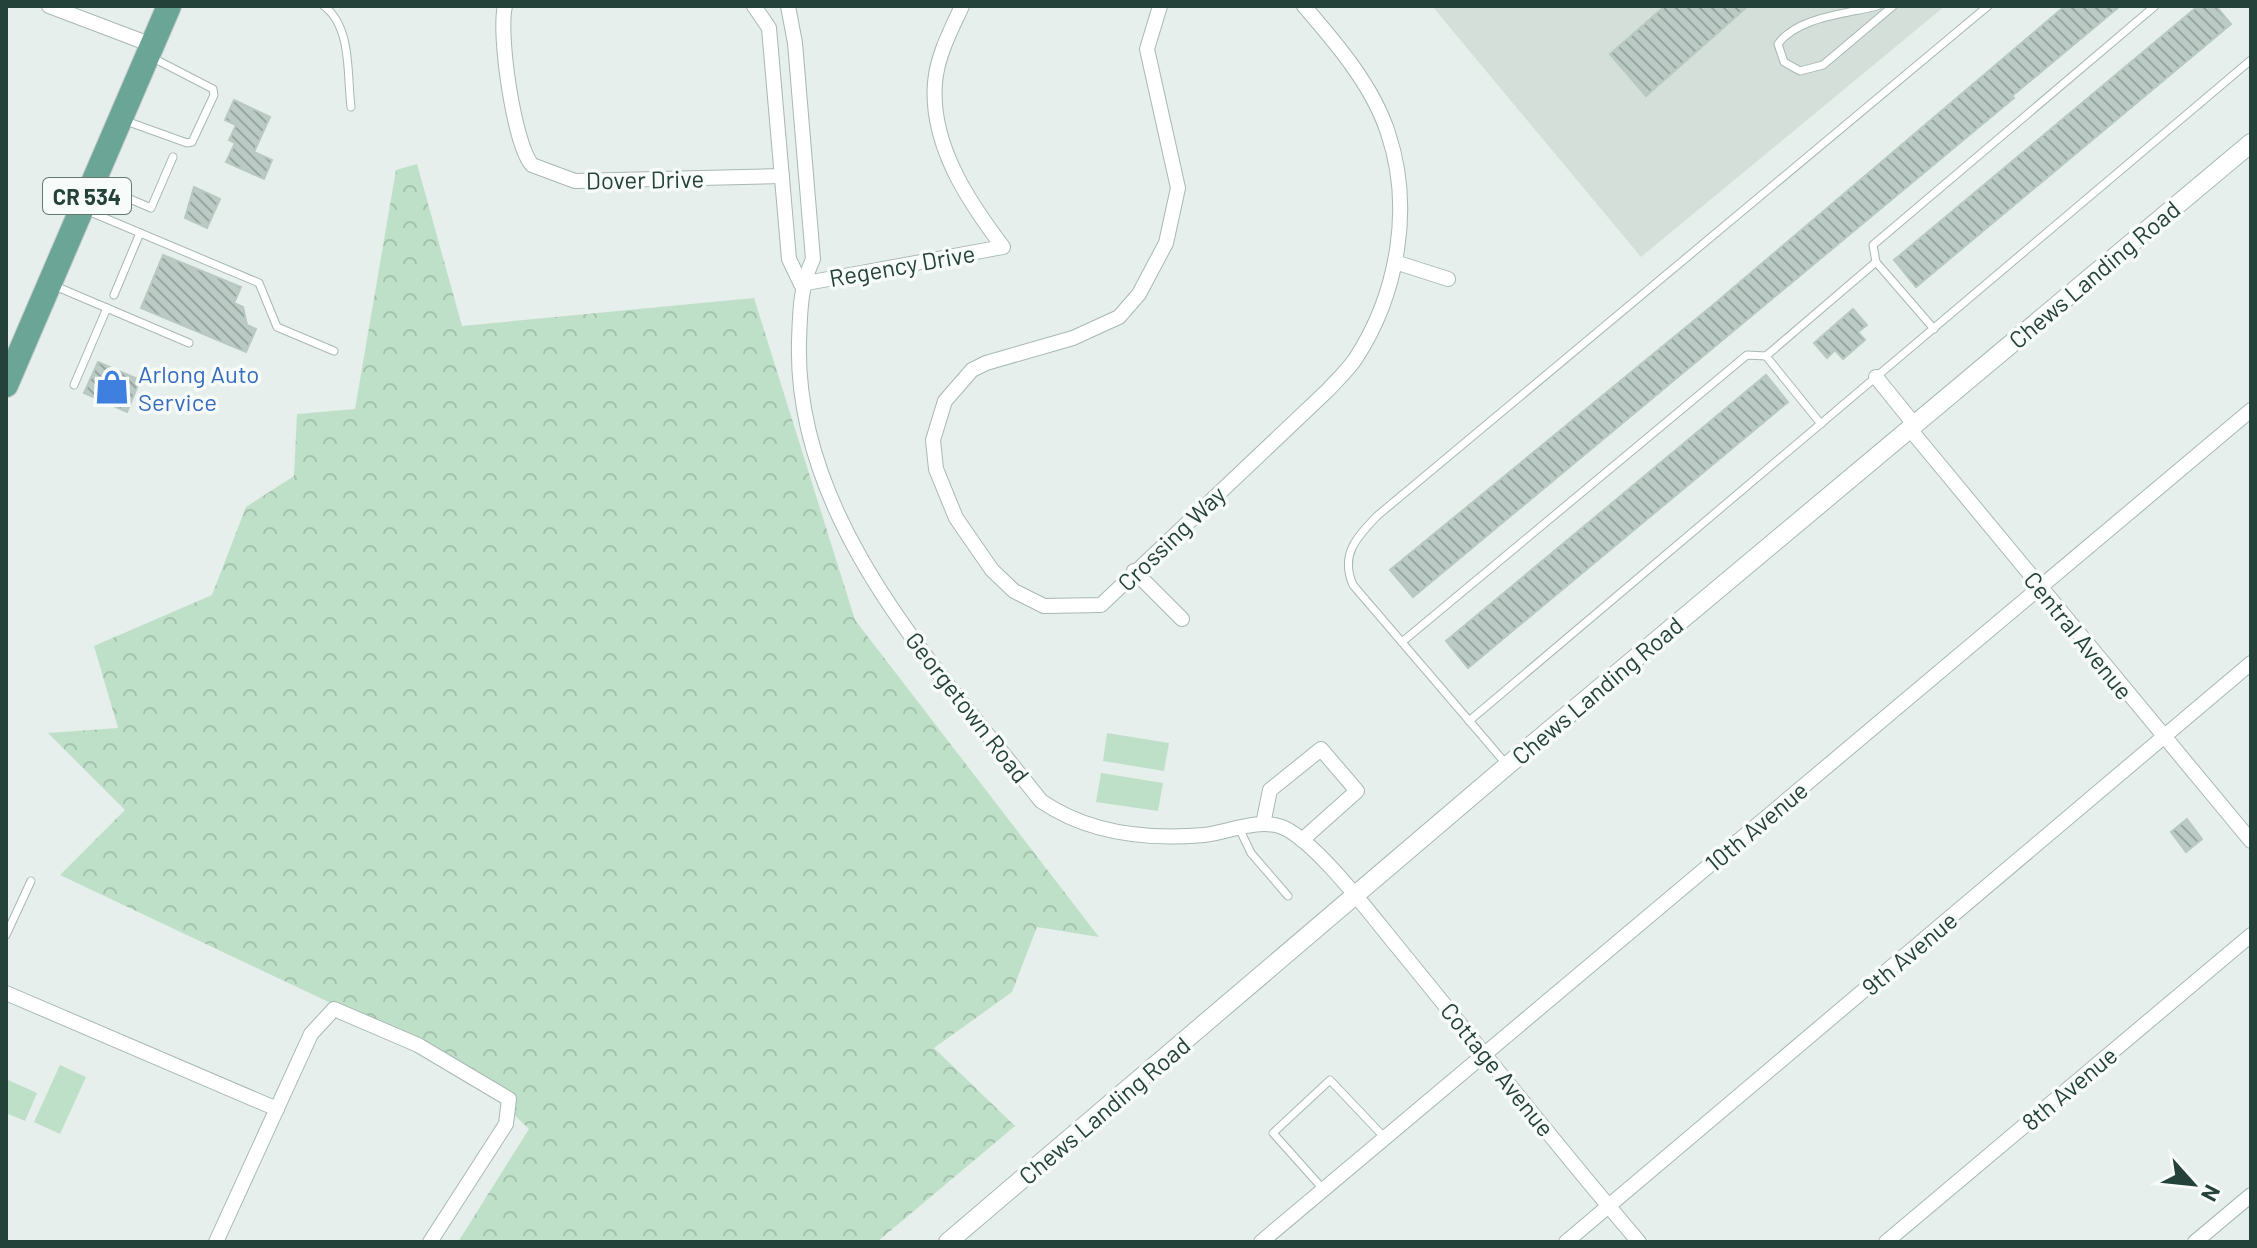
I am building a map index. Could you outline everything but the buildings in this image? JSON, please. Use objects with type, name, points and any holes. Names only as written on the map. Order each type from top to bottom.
[{"type":"main road","name":"CR 534","points":[[6,385],[169,6]]},
{"type":"street","points":[[49,6],[150,50]]},
{"type":"street","name":"Dover Drive","points":[[505,6],[503,34],[520,144],[532,165],[575,181],[782,176]]},
{"type":"street","name":"Georgetown Road","points":[[754,6],[769,28],[789,259],[801,284]]},
{"type":"street","name":"Georgetown Road","points":[[788,6],[795,43],[813,259],[801,284],[798,375],[806,424],[816,459],[845,526],[882,597],[1041,801],[1065,818],[1093,828],[1123,833],[1204,835],[1263,824]]},
{"type":"street","name":"Regency Drive","points":[[801,284],[1003,247],[971,205],[950,160],[936,116],[935,82],[945,41],[962,6]]},
{"type":"street","name":"Crossing Way","points":[[1160,6],[1147,49],[1178,188],[1166,243],[1139,294],[1119,317],[1073,338],[986,363],[972,370],[945,401],[933,440],[936,469],[956,518],[992,570],[1014,591],[1044,606],[1101,605],[1328,390],[1356,359],[1380,309],[1395,262],[1401,223],[1388,133],[1355,72],[1304,6]]},
{"type":"street","points":[[769,28],[790,26]]},
{"type":"street","name":"Chews Landing Road","points":[[948,1242],[1508,765],[2251,143]]},
{"type":"street","points":[[1395,262],[1448,279]]},
{"type":"street","name":"Central Avenue","points":[[1876,377],[1911,426],[2040,587],[2251,841]]},
{"type":"street","name":"10th Avenue","points":[[1261,1242],[2251,410]]},
{"type":"street","points":[[1134,571],[1182,619]]},
{"type":"street","name":"9th Avenue","points":[[1566,1242],[2251,663]]},
{"type":"street","points":[[1302,840],[1357,791],[1321,749],[1270,790],[1263,824],[1283,827],[1302,840],[1356,897]]},
{"type":"street","name":"Cottage Avenue","points":[[1356,897],[1639,1242]]},
{"type":"street","name":"8th Avenue","points":[[1886,1242],[2251,935]]},
{"type":"street","points":[[6,993],[277,1109]]},
{"type":"street","points":[[216,1242],[311,1034],[334,1009],[418,1045],[509,1099],[506,1124],[430,1242]]},
{"type":"street","points":[[2195,1242],[2251,1195]]},
{"type":"lane","points":[[324,6],[337,20],[342,32],[351,107]]},
{"type":"lane","points":[[1877,6],[1798,26],[1786,33],[1778,44],[1784,62],[1800,71],[1823,65],[1893,6]]},
{"type":"lane","points":[[1508,765],[1353,585],[1347,571],[1349,548],[1361,532],[1586,339],[1988,6]]},
{"type":"lane","points":[[1934,329],[1876,262],[1873,245],[2155,6]]},
{"type":"lane","points":[[120,119],[187,143],[192,142],[214,95],[213,89],[150,50]]},
{"type":"lane","points":[[1469,721],[2251,60]]},
{"type":"lane","points":[[93,183],[151,208],[173,157]]},
{"type":"lane","points":[[82,208],[259,283],[277,327],[334,351]]},
{"type":"lane","points":[[114,295],[140,233]]},
{"type":"lane","points":[[1402,642],[1747,355],[1766,356],[1876,262]]},
{"type":"lane","points":[[50,283],[189,343]]},
{"type":"lane","points":[[74,385],[107,308]]},
{"type":"lane","points":[[1766,356],[1821,424]]},
{"type":"lane","points":[[1239,828],[1251,853],[1288,896]]},
{"type":"lane","points":[[6,935],[31,881]]},
{"type":"lane","points":[[1323,1189],[1273,1133],[1330,1080],[1385,1138]]},
{"type":"shaded area","points":[[1432,6],[1945,6],[1641,257]]},
{"type":"green space","points":[[417,164],[462,326],[754,298],[855,620],[1099,937],[1037,927],[1012,992],[934,1048],[1015,1126],[877,1242],[458,1242],[529,1129],[462,1065],[60,875],[125,810],[48,733],[118,728],[94,646],[212,595],[246,507],[294,476],[297,414],[355,409],[396,170]]},
{"type":"green space","points":[[1107,733],[1169,743],[1164,771],[1103,761]]},
{"type":"green space","points":[[1101,773],[1163,783],[1158,811],[1096,802]]},
{"type":"green space","points":[[60,1065],[86,1077],[60,1134],[34,1122]]},
{"type":"green space","points":[[6,1079],[37,1093],[25,1121],[6,1113]]},
{"type":"place","name":"Arlong Auto Service","points":[[112,387]]}]
